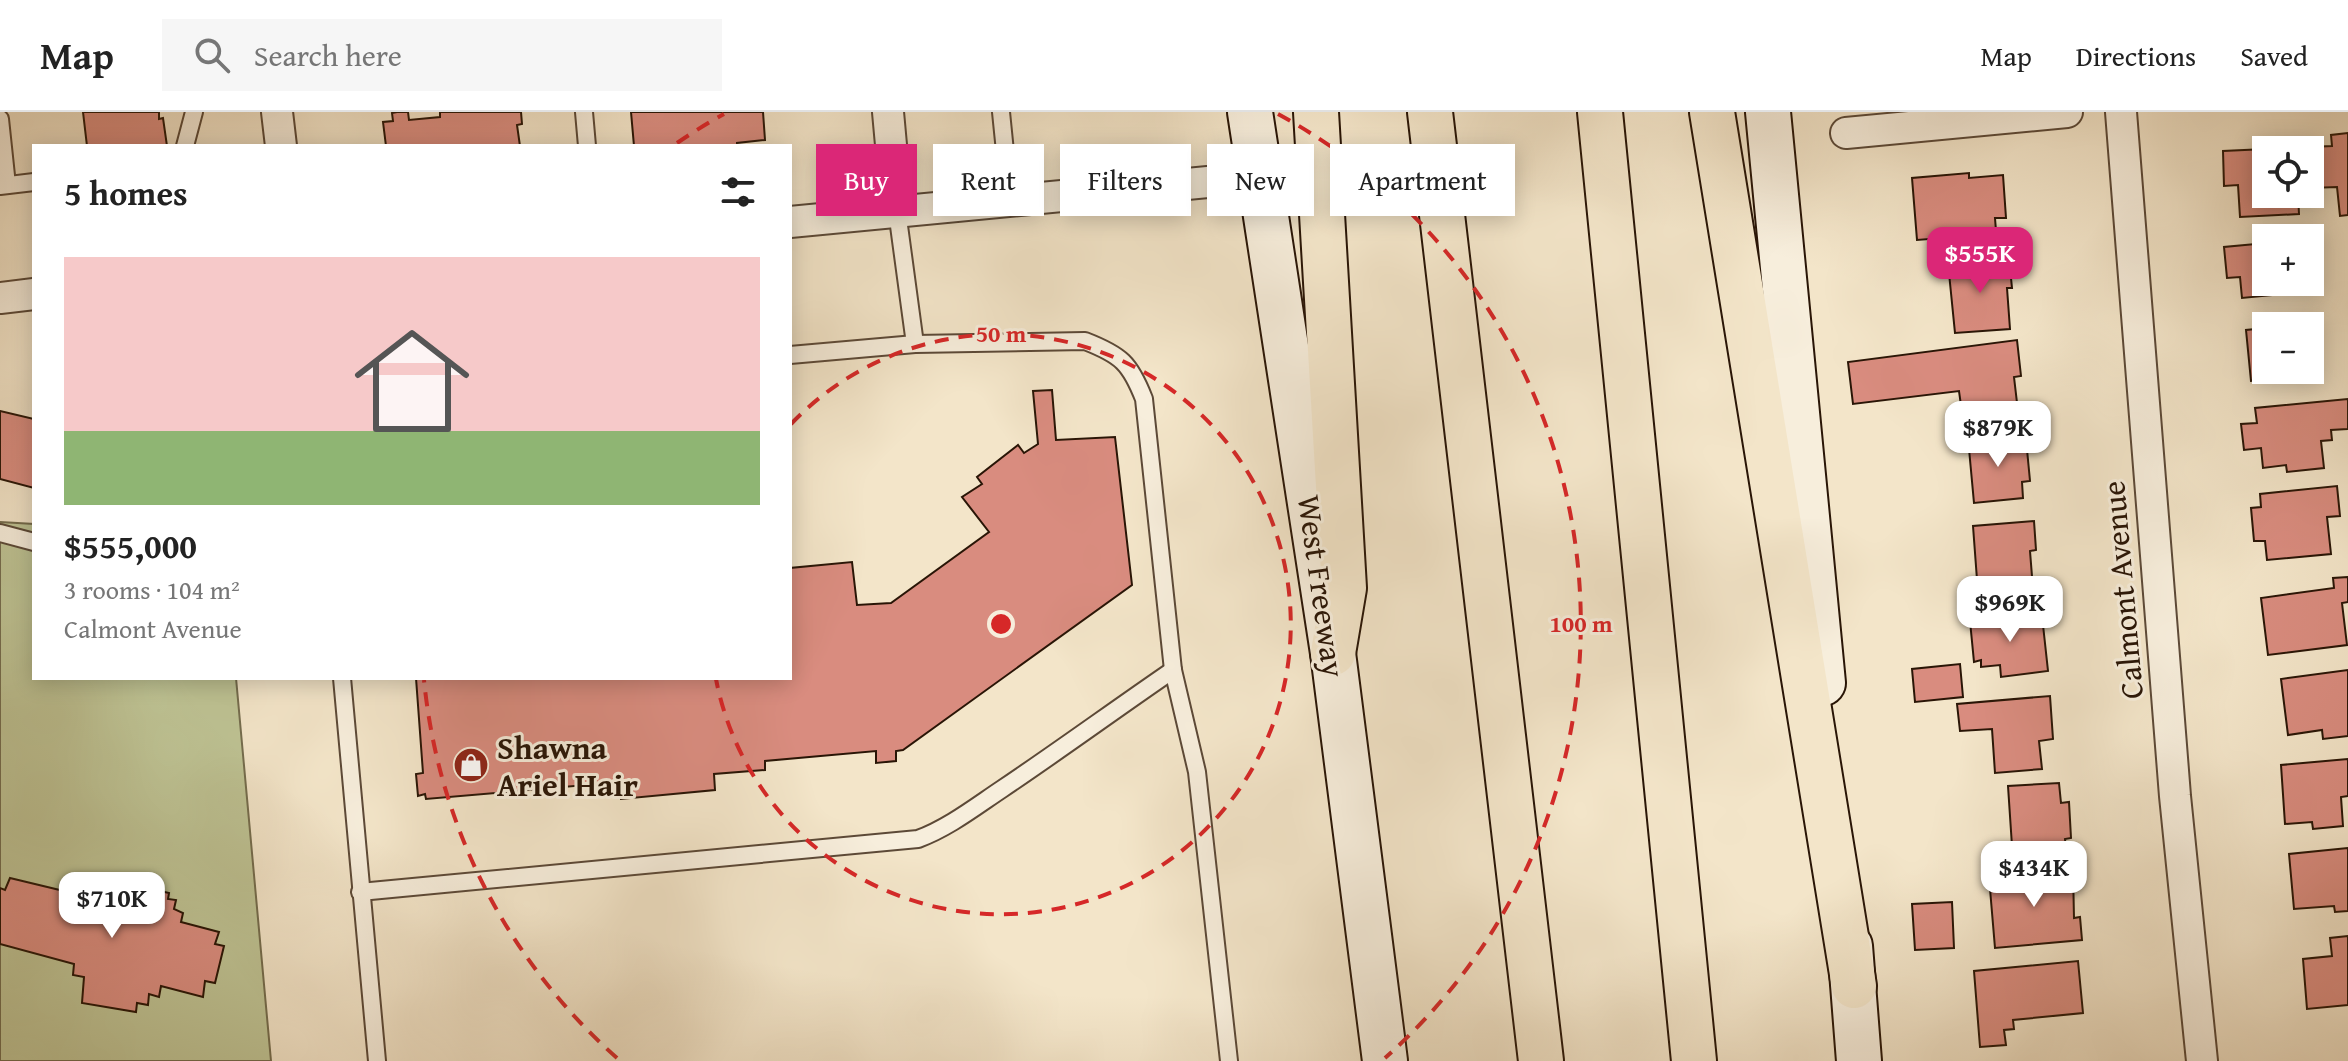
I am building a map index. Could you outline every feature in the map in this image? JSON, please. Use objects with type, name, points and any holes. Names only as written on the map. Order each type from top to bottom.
[{"type":"highway","points":[[1316,112],[1344,588],[1333,653]]},
{"type":"highway","points":[[1430,112],[1541,1061]]},
{"type":"highway","points":[[1600,112],[1694,1061]]},
{"type":"highway","points":[[1712,112],[1854,986]]},
{"type":"main road","name":"West Freeway","points":[[1250,112],[1255,144]]},
{"type":"main road","points":[[1768,112],[1859,1061]]},
{"type":"main road","name":"West Freeway","points":[[1266,216],[1333,653],[1385,1061]]},
{"type":"street","points":[[277,112],[281,144]]},
{"type":"street","points":[[888,112],[891,144]]},
{"type":"street","points":[[1846,133],[2067,112]]},
{"type":"street","name":"Calmont Avenue","points":[[2121,112],[2173,780],[2202,1061]]},
{"type":"street","points":[[1044,198],[1207,182]]},
{"type":"street","points":[[792,222],[848,216]]},
{"type":"street","points":[[0,298],[32,294]]},
{"type":"lane","points":[[186,144],[194,112]]},
{"type":"lane","points":[[584,112],[587,144]]},
{"type":"lane","points":[[1001,112],[1004,144]]},
{"type":"lane","points":[[0,119],[4,185],[32,182]]},
{"type":"lane","points":[[898,216],[915,344]]},
{"type":"lane","points":[[792,355],[915,344],[1085,341],[1111,351],[1133,372],[1144,399],[1173,670],[1197,772],[1229,1061]]},
{"type":"lane","points":[[0,533],[32,541]]},
{"type":"lane","points":[[360,892],[918,839],[933,834],[987,799],[1088,732],[1173,670]]},
{"type":"lane","points":[[342,680],[377,1061]]},
{"type":"green space","points":[[0,522],[32,524],[32,680],[236,680],[271,1061],[0,1061]]},
{"type":"building","points":[[83,112],[159,112],[159,119],[163,118],[167,144],[87,144]]},
{"type":"building","points":[[408,112],[409,120],[440,117],[440,112],[521,112],[522,124],[517,125],[520,144],[386,144],[383,122],[393,121],[392,113]]},
{"type":"building","points":[[631,112],[763,112],[765,140],[737,144],[634,144]]},
{"type":"building","points":[[2348,133],[2348,215],[2340,216],[2337,187],[2324,187],[2324,146],[2332,146],[2331,135]]},
{"type":"building","points":[[2252,150],[2252,208],[2299,208],[2299,214],[2240,217],[2238,185],[2224,186],[2223,151]]},
{"type":"building","points":[[1969,173],[1969,178],[2003,175],[2006,218],[1995,218],[1993,251],[1957,254],[1955,237],[1917,240],[1912,178]]},
{"type":"building","points":[[2252,244],[2252,296],[2262,296],[2242,298],[2240,277],[2227,278],[2224,247]]},
{"type":"building","points":[[2009,258],[2012,288],[2007,288],[2010,329],[1955,333],[1948,263]]},
{"type":"building","points":[[2252,329],[2252,381],[2251,381],[2246,330]]},
{"type":"building","points":[[2017,340],[2021,376],[2014,377],[2019,420],[1964,427],[1959,391],[1853,404],[1848,362]]},
{"type":"building","points":[[1052,390],[1056,440],[1115,437],[1132,585],[903,750],[896,751],[896,761],[876,763],[876,751],[765,761],[765,770],[714,774],[715,790],[621,799],[620,782],[426,799],[425,794],[418,796],[416,774],[423,773],[416,680],[792,680],[792,568],[852,562],[857,605],[891,603],[989,532],[962,497],[982,484],[977,477],[1018,445],[1024,453],[1038,444],[1033,391]]},
{"type":"building","points":[[2348,399],[2348,429],[2331,430],[2332,440],[2321,441],[2324,468],[2287,472],[2286,465],[2263,468],[2261,448],[2244,450],[2241,424],[2257,423],[2255,408]]},
{"type":"building","points":[[0,411],[32,419],[32,487],[0,479]]},
{"type":"building","points":[[1993,436],[1994,442],[2026,439],[2030,481],[2022,482],[2023,498],[1974,503],[1968,438]]},
{"type":"building","points":[[2337,486],[2340,516],[2327,517],[2331,554],[2267,560],[2265,541],[2254,541],[2251,508],[2261,507],[2260,494]]},
{"type":"building","points":[[2034,521],[2036,550],[2030,551],[2033,589],[1978,593],[1973,526]]},
{"type":"building","points":[[2348,577],[2348,602],[2342,603],[2347,645],[2268,655],[2261,598],[2334,588],[2333,578]]},
{"type":"building","points":[[2036,613],[2038,625],[2043,625],[2048,671],[2001,677],[2000,665],[1981,667],[1981,660],[1974,662],[1970,621]]},
{"type":"building","points":[[1960,664],[1963,697],[1915,702],[1912,669]]},
{"type":"building","points":[[2348,670],[2348,736],[2323,739],[2322,730],[2288,735],[2281,679]]},
{"type":"building","points":[[2050,696],[2053,739],[2039,741],[2042,769],[1995,773],[1992,729],[1960,731],[1957,704]]},
{"type":"building","points":[[2348,759],[2348,796],[2341,797],[2343,826],[2313,829],[2312,822],[2285,824],[2281,765]]},
{"type":"building","points":[[2059,783],[2061,803],[2069,802],[2071,838],[2065,839],[2067,858],[2013,861],[2008,786]]},
{"type":"building","points":[[2348,848],[2348,911],[2335,912],[2334,906],[2294,909],[2289,854]]},
{"type":"building","points":[[2073,870],[2074,918],[2080,917],[2082,940],[1995,948],[1989,877]]},
{"type":"building","points":[[10,878],[93,898],[96,889],[108,892],[112,880],[169,893],[168,899],[176,900],[174,909],[183,913],[181,922],[219,932],[215,944],[224,946],[215,983],[205,981],[203,997],[161,986],[159,997],[149,994],[148,1005],[137,1003],[136,1012],[82,1003],[84,977],[73,975],[74,964],[0,944],[0,888],[5,890]]},
{"type":"building","points":[[1952,902],[1954,948],[1915,950],[1912,904]]},
{"type":"building","points":[[2348,936],[2348,1005],[2307,1009],[2303,959],[2332,956],[2330,938]]},
{"type":"building","points":[[2078,961],[2083,1013],[2013,1020],[2014,1029],[2004,1030],[2006,1045],[1980,1047],[1974,971]]},
{"type":"place","name":"Shawna Ariel Hair","points":[[471,765]]}]
